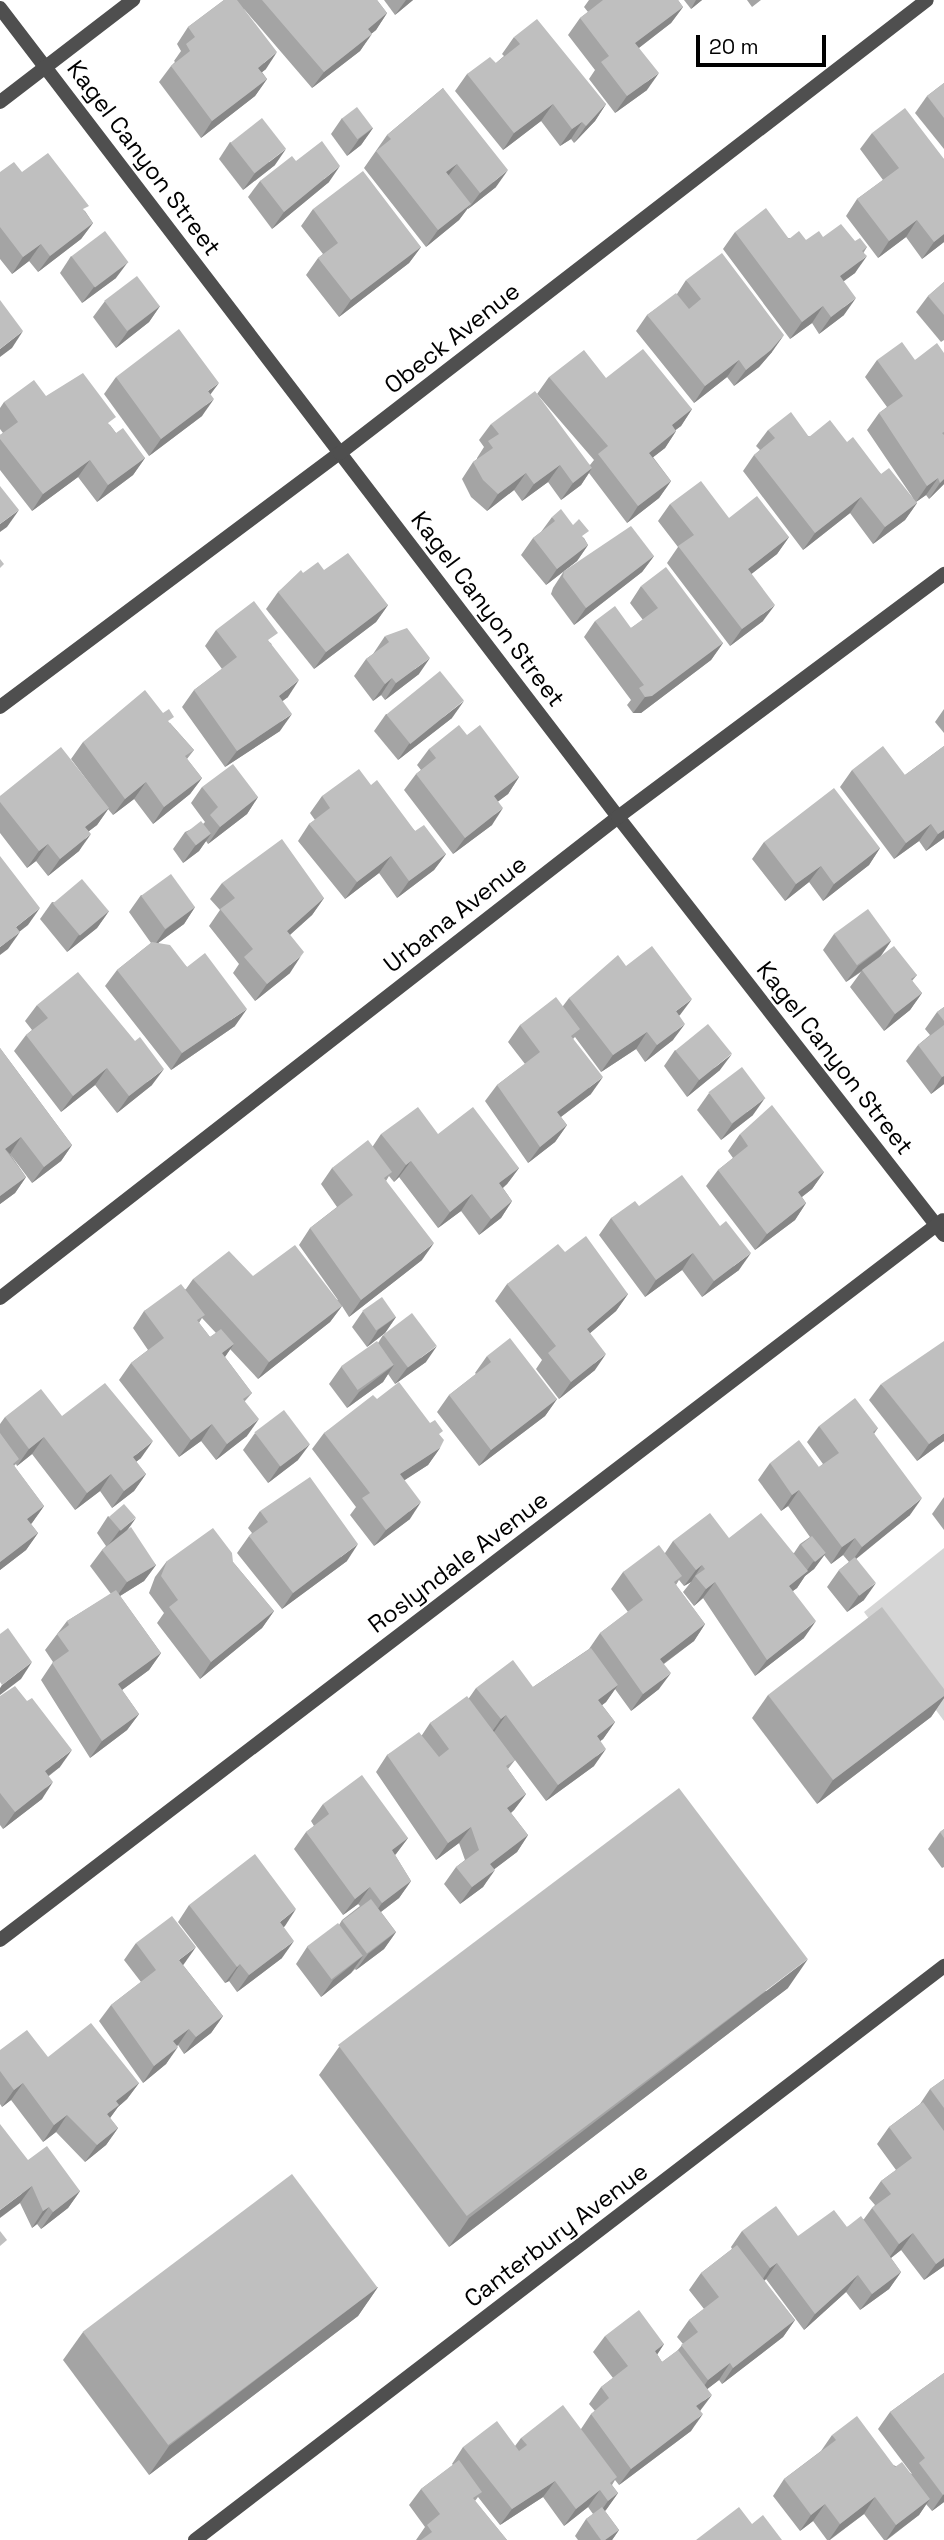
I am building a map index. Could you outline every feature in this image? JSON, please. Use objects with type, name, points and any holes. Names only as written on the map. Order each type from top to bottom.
[{"type":"street","points":[[0,102],[133,0]]},
{"type":"street","name":"Obeck Avenue","points":[[0,708],[340,453],[928,0]]},
{"type":"street","name":"Kagel Canyon Street","points":[[0,8],[618,817],[942,1227]]},
{"type":"street","name":"Urbana Avenue","points":[[0,1298],[618,817],[944,574]]},
{"type":"street","name":"Roslyndale Avenue","points":[[0,1940],[942,1227]]},
{"type":"street","name":"Canterbury Avenue","points":[[195,2540],[944,1966]]},
{"type":"shaded area","points":[[944,1548],[944,1721],[864,1612]]},
{"type":"building","points":[[224,0],[237,0],[277,52],[258,68],[267,79],[212,121],[171,66],[190,51],[186,44],[195,37],[188,27]]},
{"type":"building","points":[[262,0],[377,0],[387,13],[368,29],[372,34],[324,72]]},
{"type":"building","points":[[603,0],[678,0],[683,7],[635,43],[659,73],[627,96],[601,62],[609,56],[580,18]]},
{"type":"building","points":[[537,19],[606,104],[586,126],[582,122],[572,129],[553,104],[514,133],[467,74],[490,57],[496,63],[520,44],[514,37]]},
{"type":"building","points":[[944,83],[944,118],[927,96]]},
{"type":"building","points":[[443,88],[508,170],[480,193],[457,164],[446,172],[471,204],[438,230],[376,151],[391,139],[387,135]]},
{"type":"building","points":[[357,107],[373,128],[357,139],[342,118]]},
{"type":"building","points":[[905,108],[944,159],[944,234],[934,242],[917,220],[889,241],[857,199],[899,168],[872,133]]},
{"type":"building","points":[[262,118],[286,149],[254,173],[230,143]]},
{"type":"building","points":[[322,141],[340,166],[284,212],[260,181],[292,156],[296,161]]},
{"type":"building","points":[[48,153],[89,206],[83,209],[93,223],[50,256],[41,244],[23,257],[0,227],[0,172],[14,162],[22,172]]},
{"type":"building","points":[[363,171],[421,247],[351,300],[318,258],[338,243],[313,209]]},
{"type":"building","points":[[766,208],[789,239],[799,231],[806,240],[819,231],[823,237],[841,224],[855,241],[860,238],[867,247],[862,251],[867,256],[840,276],[856,298],[831,317],[823,306],[802,322],[735,232]]},
{"type":"building","points":[[105,231],[128,262],[95,287],[71,256]]},
{"type":"building","points":[[722,253],[784,335],[771,350],[746,370],[739,360],[705,386],[647,315],[676,293],[689,309],[701,299],[686,280]]},
{"type":"building","points":[[137,276],[160,306],[127,331],[104,301]]},
{"type":"building","points":[[944,282],[944,315],[928,296]]},
{"type":"building","points":[[0,300],[23,331],[0,349]]},
{"type":"building","points":[[179,329],[219,383],[208,391],[214,399],[161,439],[116,377]]},
{"type":"building","points":[[902,342],[915,360],[937,343],[944,353],[944,479],[940,483],[938,478],[927,486],[879,413],[903,396],[877,360]]},
{"type":"building","points":[[643,349],[692,409],[672,425],[676,431],[649,453],[671,481],[638,506],[598,454],[608,446],[549,377],[584,350],[606,378]]},
{"type":"building","points":[[83,373],[116,417],[108,423],[116,433],[123,428],[145,458],[108,485],[90,460],[43,494],[0,439],[0,435],[18,422],[4,402],[34,380],[46,396]]},
{"type":"building","points":[[535,391],[592,468],[573,483],[560,465],[534,484],[526,473],[498,494],[483,480],[473,462],[493,448],[488,441],[499,434],[491,424]]},
{"type":"building","points":[[791,412],[809,437],[830,420],[847,442],[853,437],[881,474],[889,468],[917,503],[885,527],[861,497],[815,533],[754,455],[775,438],[768,430]]},
{"type":"building","points":[[701,481],[729,518],[757,496],[789,537],[748,569],[775,605],[742,629],[678,546],[694,535],[670,504]]},
{"type":"building","points":[[0,486],[19,510],[0,524]]},
{"type":"building","points":[[561,509],[573,525],[579,519],[589,531],[582,536],[588,545],[557,569],[533,538],[555,521],[552,517]]},
{"type":"building","points":[[631,526],[654,556],[586,608],[563,577],[564,571]]},
{"type":"building","points":[[348,553],[388,605],[326,652],[278,592],[301,570],[303,573],[318,562],[324,570]]},
{"type":"building","points":[[666,567],[723,643],[652,696],[645,697],[639,688],[644,685],[595,621],[615,606],[631,628],[658,608],[641,586]]},
{"type":"building","points":[[254,601],[278,633],[268,640],[299,680],[279,696],[292,714],[237,751],[194,690],[237,657],[216,630]]},
{"type":"building","points":[[407,628],[430,658],[396,683],[392,678],[385,684],[366,659],[389,642],[385,636]]},
{"type":"building","points":[[440,671],[464,701],[410,744],[386,714]]},
{"type":"building","points":[[145,690],[163,713],[169,709],[174,717],[168,721],[194,750],[185,756],[202,778],[164,807],[146,782],[125,799],[83,742]]},
{"type":"building","points":[[459,725],[467,735],[480,725],[519,777],[494,796],[503,808],[465,838],[416,774],[436,758],[429,749]]},
{"type":"building","points":[[883,746],[905,775],[944,746],[944,830],[938,834],[931,824],[906,843],[852,770]]},
{"type":"building","points":[[61,747],[109,808],[85,827],[91,834],[60,859],[48,844],[39,851],[0,802],[0,796]]},
{"type":"building","points":[[233,764],[258,797],[220,827],[210,815],[218,807],[202,787]]},
{"type":"building","points":[[359,769],[371,785],[377,780],[415,831],[424,825],[446,854],[409,881],[391,856],[357,882],[309,824],[330,808],[322,796]]},
{"type":"building","points":[[834,788],[880,848],[834,884],[821,866],[796,884],[764,842]]},
{"type":"building","points":[[201,821],[211,834],[196,845],[186,833]]},
{"type":"building","points":[[282,839],[324,898],[287,931],[304,952],[267,984],[244,957],[253,949],[220,909],[235,898],[222,883]]},
{"type":"building","points":[[0,856],[40,908],[16,927],[20,932],[0,947]]},
{"type":"building","points":[[171,874],[195,907],[165,929],[141,896]]},
{"type":"building","points":[[82,879],[109,911],[80,936],[53,903]]},
{"type":"building","points":[[868,909],[891,941],[857,965],[834,934]]},
{"type":"building","points":[[152,942],[170,945],[187,967],[205,953],[247,1009],[182,1053],[117,970]]},
{"type":"building","points":[[652,946],[692,999],[676,1011],[685,1024],[657,1045],[647,1032],[613,1055],[569,998],[618,955],[626,966]]},
{"type":"building","points":[[894,946],[917,975],[911,979],[922,993],[895,1014],[862,970]]},
{"type":"building","points":[[78,972],[135,1041],[140,1037],[164,1069],[129,1096],[107,1068],[73,1096],[26,1035],[48,1018],[37,1005]]},
{"type":"building","points":[[556,997],[580,1029],[571,1036],[603,1077],[557,1112],[567,1125],[540,1147],[497,1085],[540,1052],[520,1025]]},
{"type":"building","points":[[944,1007],[944,1021],[937,1012]]},
{"type":"building","points":[[708,1024],[732,1054],[699,1080],[675,1050]]},
{"type":"building","points":[[944,1025],[944,1076],[942,1077],[918,1045]]},
{"type":"building","points":[[0,1048],[72,1145],[44,1167],[21,1137],[5,1149],[26,1177],[0,1196]]},
{"type":"building","points":[[742,1067],[765,1098],[732,1123],[708,1092]]},
{"type":"building","points":[[772,1105],[824,1172],[798,1192],[806,1203],[767,1234],[718,1170],[748,1146],[740,1134]]},
{"type":"building","points":[[418,1107],[438,1134],[473,1107],[519,1168],[499,1183],[512,1201],[491,1219],[472,1194],[450,1212],[411,1161],[406,1165],[381,1134]]},
{"type":"building","points":[[368,1140],[392,1172],[384,1178],[434,1243],[361,1300],[310,1228],[353,1195],[332,1168]]},
{"type":"building","points":[[682,1175],[720,1226],[726,1221],[751,1253],[714,1281],[693,1253],[656,1280],[611,1218],[635,1201],[639,1206]]},
{"type":"building","points":[[586,1236],[628,1294],[587,1329],[606,1354],[571,1382],[548,1353],[556,1346],[507,1284],[558,1244],[565,1252]]},
{"type":"building","points":[[295,1245],[342,1306],[269,1362],[193,1279],[229,1251],[253,1276]]},
{"type":"building","points":[[181,1284],[205,1315],[197,1320],[210,1337],[221,1329],[234,1344],[222,1353],[252,1393],[243,1399],[259,1419],[227,1444],[212,1424],[191,1440],[131,1363],[164,1338],[144,1311]]},
{"type":"building","points":[[382,1297],[396,1317],[376,1330],[362,1311]]},
{"type":"building","points":[[412,1313],[437,1346],[408,1367],[383,1335]]},
{"type":"building","points":[[510,1338],[557,1399],[491,1450],[449,1395],[491,1362],[487,1356]]},
{"type":"building","points":[[377,1341],[394,1365],[358,1390],[341,1366]]},
{"type":"building","points":[[944,1341],[944,1433],[929,1444],[881,1384]]},
{"type":"building","points":[[399,1382],[430,1423],[435,1420],[443,1431],[439,1434],[444,1440],[440,1448],[400,1474],[421,1502],[386,1530],[362,1498],[370,1493],[324,1433],[373,1395],[377,1399]]},
{"type":"building","points":[[105,1383],[153,1441],[133,1457],[146,1474],[124,1491],[111,1474],[87,1493],[44,1437],[29,1449],[5,1417],[41,1389],[62,1416]]},
{"type":"building","points":[[855,1398],[878,1428],[873,1432],[922,1498],[862,1547],[855,1538],[842,1547],[799,1490],[792,1495],[770,1463],[799,1440],[819,1467],[839,1453],[819,1426]]},
{"type":"building","points":[[284,1410],[310,1444],[280,1467],[254,1432]]},
{"type":"building","points":[[0,1433],[19,1459],[13,1464],[44,1506],[27,1519],[38,1533],[0,1562]]},
{"type":"building","points":[[310,1477],[358,1544],[293,1593],[249,1536],[268,1522],[260,1511]]},
{"type":"building","points":[[124,1504],[136,1518],[121,1531],[109,1517]]},
{"type":"building","points":[[710,1513],[729,1538],[761,1513],[808,1571],[789,1586],[816,1621],[767,1660],[715,1582],[706,1589],[695,1576],[705,1569],[702,1565],[696,1570],[673,1541]]},
{"type":"building","points":[[131,1527],[156,1565],[127,1582],[102,1550]]},
{"type":"building","points":[[213,1528],[232,1553],[233,1562],[274,1611],[211,1662],[169,1607],[178,1600],[161,1576],[167,1561]]},
{"type":"building","points":[[812,1536],[826,1553],[815,1562],[801,1545]]},
{"type":"building","points":[[659,1545],[682,1576],[674,1582],[705,1624],[660,1659],[671,1673],[643,1694],[600,1633],[643,1600],[623,1572]]},
{"type":"building","points":[[855,1557],[876,1583],[859,1596],[839,1570]]},
{"type":"building","points":[[116,1590],[161,1653],[118,1684],[139,1714],[102,1741],[52,1663],[69,1651],[57,1634],[69,1625],[67,1621]]},
{"type":"building","points":[[882,1607],[944,1689],[944,1696],[833,1780],[768,1695]]},
{"type":"building","points":[[8,1628],[32,1662],[2,1685],[0,1634]]},
{"type":"building","points":[[591,1648],[618,1685],[598,1700],[615,1722],[597,1736],[606,1749],[558,1785],[506,1715],[501,1719],[476,1688],[513,1660],[533,1687]]},
{"type":"building","points":[[15,1686],[27,1701],[32,1698],[72,1750],[45,1771],[53,1782],[15,1812],[0,1793],[0,1696]]},
{"type":"building","points":[[467,1696],[515,1760],[506,1766],[526,1794],[507,1808],[528,1835],[490,1864],[495,1870],[472,1887],[456,1867],[479,1850],[471,1827],[448,1843],[387,1755],[419,1732],[439,1757],[449,1749],[430,1723]]},
{"type":"building","points":[[362,1775],[408,1838],[392,1850],[411,1881],[382,1903],[370,1887],[355,1899],[306,1832],[329,1814],[323,1804]]},
{"type":"building","points":[[679,1788],[808,1959],[467,2216],[338,2045]]},
{"type":"building","points":[[255,1854],[296,1909],[280,1922],[294,1941],[249,1975],[240,1964],[237,1967],[189,1905]]},
{"type":"building","points":[[371,1899],[396,1932],[367,1953],[342,1921]]},
{"type":"building","points":[[172,1916],[196,1947],[179,1960],[223,2016],[196,2037],[189,2029],[173,2041],[178,2047],[154,2066],[111,2005],[156,1970],[136,1943]]},
{"type":"building","points":[[338,1923],[363,1956],[332,1979],[307,1946]]},
{"type":"building","points":[[91,2023],[139,2083],[116,2101],[119,2105],[107,2114],[118,2128],[97,2145],[67,2115],[54,2125],[23,2083],[14,2090],[0,2071],[0,2050],[27,2030],[48,2057]]},
{"type":"building","points":[[944,2079],[944,2108],[930,2089]]},
{"type":"building","points":[[923,2102],[944,2131],[944,2258],[936,2264],[913,2233],[899,2244],[872,2208],[891,2194],[881,2181],[912,2158],[889,2127]]},
{"type":"building","points":[[0,2124],[28,2160],[47,2146],[80,2191],[53,2212],[49,2207],[43,2211],[32,2186],[0,2210]]},
{"type":"building","points":[[292,2174],[377,2287],[168,2445],[83,2332]]},
{"type":"building","points":[[776,2206],[798,2236],[834,2210],[847,2227],[861,2216],[901,2272],[872,2294],[858,2275],[815,2314],[777,2263],[770,2268],[742,2231]]},
{"type":"building","points":[[0,2231],[7,2240],[0,2246]]},
{"type":"building","points":[[737,2245],[795,2320],[733,2368],[730,2363],[708,2380],[681,2345],[698,2332],[689,2320],[719,2297],[701,2273]]},
{"type":"building","points":[[639,2310],[664,2344],[655,2351],[662,2362],[678,2350],[712,2395],[696,2406],[703,2414],[631,2469],[591,2414],[609,2398],[601,2387],[628,2366],[605,2336]]},
{"type":"building","points":[[944,2373],[943,2495],[919,2463],[925,2458],[890,2412]]},
{"type":"building","points":[[563,2405],[617,2477],[610,2483],[618,2493],[608,2501],[600,2490],[576,2509],[555,2481],[512,2509],[463,2447],[497,2421],[519,2451],[527,2445],[521,2438]]},
{"type":"building","points":[[857,2416],[895,2467],[902,2462],[930,2499],[896,2525],[875,2497],[840,2524],[825,2504],[811,2515],[784,2479],[836,2440],[832,2435]]},
{"type":"building","points":[[459,2460],[482,2492],[473,2498],[507,2540],[421,2540],[432,2532],[427,2525],[440,2514],[421,2489]]},
{"type":"building","points":[[602,2507],[619,2530],[605,2540],[601,2540],[586,2519]]},
{"type":"building","points":[[739,2507],[752,2524],[763,2515],[782,2540],[696,2540]]}]
